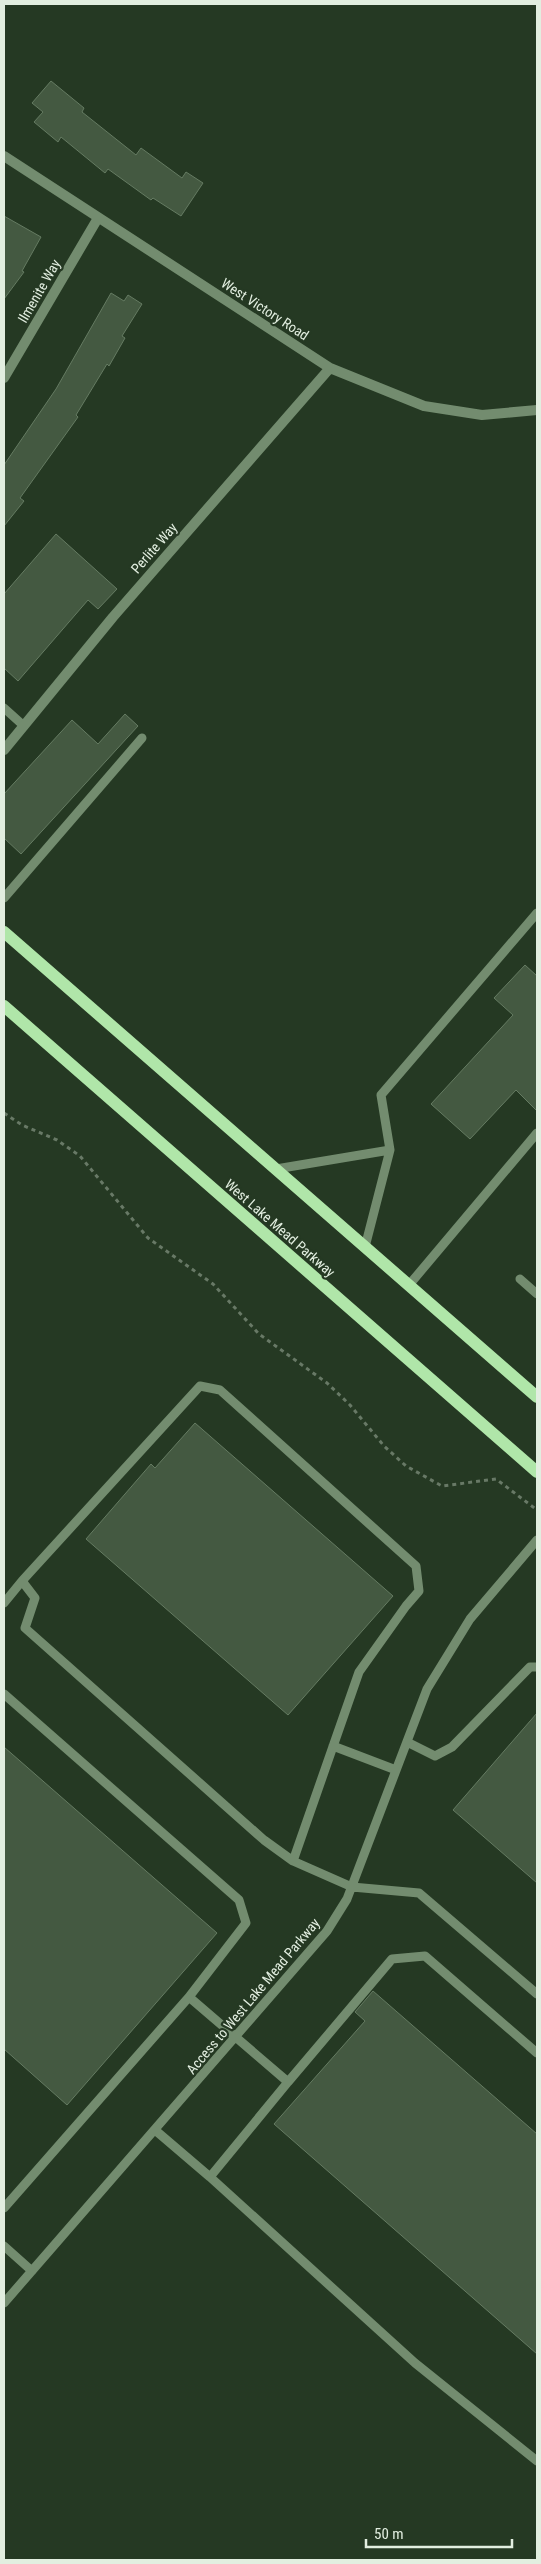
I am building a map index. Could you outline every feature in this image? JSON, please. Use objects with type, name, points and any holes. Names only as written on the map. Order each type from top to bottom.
[{"type":"main road","points":[[4,932],[537,1397]]},
{"type":"main road","name":"West Lake Mead Parkway","points":[[4,1006],[537,1472]]},
{"type":"street","name":"West Victory Road","points":[[4,156],[330,368],[424,406],[482,415],[537,410]]},
{"type":"street","name":"Ilmenite Way","points":[[4,378],[98,218]]},
{"type":"street","name":"Perlite Way","points":[[4,750],[113,617],[330,368]]},
{"type":"lane","points":[[4,708],[24,726]]},
{"type":"lane","points":[[4,898],[142,738]]},
{"type":"lane","points":[[365,1247],[390,1150],[381,1095],[537,913]]},
{"type":"lane","points":[[409,1285],[537,1133]]},
{"type":"lane","points":[[276,1169],[390,1150]]},
{"type":"lane","points":[[520,1279],[537,1294]]},
{"type":"lane","points":[[4,1603],[200,1386],[220,1390],[416,1566],[419,1591],[406,1606],[359,1672],[293,1861]]},
{"type":"lane","name":"Access to West Lake Mead Parkway","points":[[4,2303],[237,2038],[327,1932],[352,1887],[427,1689],[470,1619],[537,1540]]},
{"type":"lane","points":[[22,1581],[35,1598],[24,1628],[264,1840],[293,1861],[352,1887],[419,1894],[537,1994]]},
{"type":"lane","points":[[407,1742],[435,1756],[452,1747],[530,1667],[537,1667]]},
{"type":"lane","points":[[4,1694],[239,1900],[246,1923],[189,1997],[4,2208]]},
{"type":"lane","points":[[333,1746],[396,1770]]},
{"type":"lane","points":[[210,2177],[392,1959],[425,1956],[537,2054]]},
{"type":"lane","points":[[189,1997],[288,2082]]},
{"type":"lane","points":[[155,2130],[210,2177],[415,2362],[537,2461]]},
{"type":"lane","points":[[4,2246],[32,2271]]},
{"type":"path","points":[[4,1113],[22,1125],[57,1140],[80,1156],[148,1238],[214,1284],[259,1334],[327,1383],[350,1405],[384,1446],[406,1466],[442,1486],[496,1479],[537,1510]]},
{"type":"building","points":[[51,81],[84,108],[82,112],[136,155],[141,148],[182,178],[186,172],[203,183],[181,216],[153,198],[151,200],[108,169],[105,173],[61,137],[58,142],[34,122],[43,112],[32,103]]},
{"type":"building","points":[[4,216],[41,237],[22,271],[24,272],[4,299]]},
{"type":"building","points":[[111,293],[124,301],[128,295],[142,304],[122,336],[125,338],[109,366],[107,364],[76,415],[78,417],[20,498],[24,501],[4,526],[4,465],[56,389]]},
{"type":"building","points":[[56,534],[117,589],[98,609],[88,600],[18,681],[4,668],[4,594]]},
{"type":"building","points":[[125,714],[138,726],[21,854],[4,838],[4,794],[72,720],[98,744]]},
{"type":"building","points":[[525,965],[537,976],[537,1111],[516,1090],[470,1139],[431,1104],[513,1015],[494,998]]},
{"type":"building","points":[[195,1423],[393,1596],[288,1715],[86,1539],[151,1464],[155,1468]]},
{"type":"building","points":[[537,1713],[537,1883],[453,1810]]},
{"type":"building","points":[[4,1747],[217,1933],[67,2105],[4,2049]]},
{"type":"building","points":[[373,1991],[537,2134],[537,2354],[274,2124],[365,2021],[355,2012]]}]
